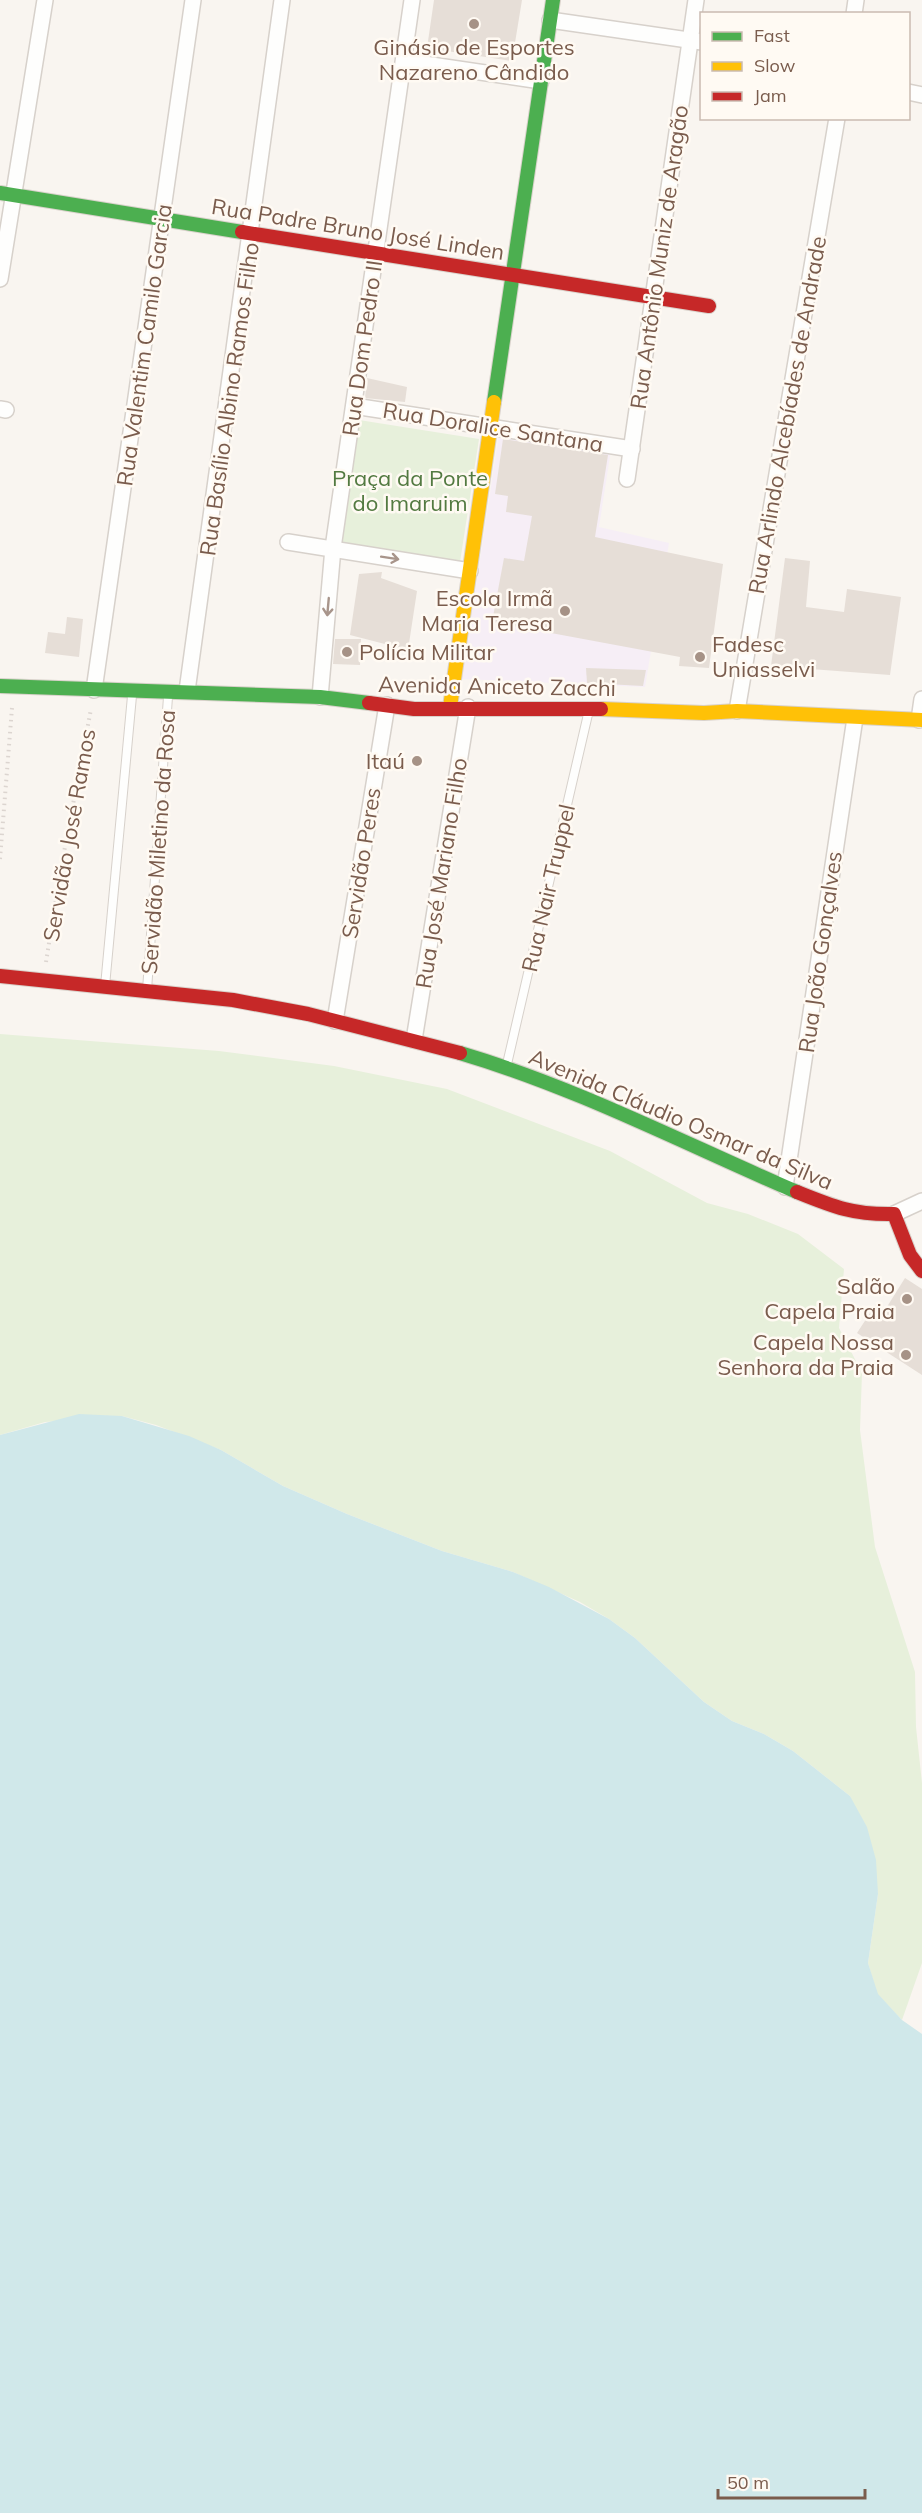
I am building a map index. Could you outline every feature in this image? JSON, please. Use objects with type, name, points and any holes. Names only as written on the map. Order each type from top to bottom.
[{"type":"street","points":[[0,279],[7,194],[45,0]]},
{"type":"street","name":"Rua Valentim Camilo Garcia","points":[[94,690],[193,0]]},
{"type":"street","name":"Rua Basílio Albino Ramos Filho","points":[[187,691],[252,233],[282,0]]},
{"type":"street","name":"Rua Dom Pedro II","points":[[320,697],[333,548],[412,0]]},
{"type":"street","points":[[450,707],[553,0]]},
{"type":"street","name":"Rua Antônio Muniz de Aragão","points":[[627,479],[696,41],[696,0]]},
{"type":"street","points":[[550,20],[696,41]]},
{"type":"street","points":[[404,61],[541,81]]},
{"type":"street","name":"Rua Arlindo Alcebíades de Andrade","points":[[737,711],[837,120]]},
{"type":"street","name":"Rua Padre Bruno José Linden","points":[[7,194],[709,306]]},
{"type":"street","name":"Rua Doralice Santana","points":[[354,406],[632,449]]},
{"type":"street","points":[[288,542],[470,571]]},
{"type":"street","name":"Avenida Aniceto Zacchi","points":[[7,686],[169,693],[187,691],[232,696],[320,697],[414,709],[468,707],[589,708],[704,713],[737,711],[920,720]]},
{"type":"street","points":[[920,720],[922,699]]},
{"type":"street","name":"Servidão Peres","points":[[335,1021],[387,705]]},
{"type":"street","name":"Rua José Mariano Filho","points":[[414,1040],[468,707]]},
{"type":"street","name":"Rua João Gonçalves","points":[[785,1187],[855,718]]},
{"type":"street","name":"Avenida Cláudio Osmar da Silva","points":[[0,976],[233,1000],[414,1040],[507,1067],[588,1097],[704,1152],[847,1212],[863,1215],[894,1214]]},
{"type":"street","points":[[922,1201],[894,1214],[910,1255],[922,1271]]},
{"type":"lane","points":[[105,987],[132,691]]},
{"type":"lane","name":"Servidão Miletino da Rosa","points":[[147,992],[169,693]]},
{"type":"lane","name":"Rua Nair Truppel","points":[[507,1067],[589,708]]},
{"type":"path","points":[[0,859],[7,686]]},
{"type":"path","name":"Servidão José Ramos","points":[[44,980],[61,868],[94,690]]},
{"type":"shaded area","name":"Escola Irmã Maria Teresa","points":[[499,434],[611,450],[599,527],[669,543],[645,687],[462,679]]},
{"type":"green space","name":"Praça da Ponte do Imaruim","points":[[359,420],[479,439],[460,562],[341,543]]},
{"type":"green space","points":[[0,1034],[219,1051],[334,1066],[447,1089],[610,1151],[707,1203],[748,1214],[798,1234],[844,1269],[839,1328],[862,1373],[860,1430],[875,1547],[915,1672],[916,1727],[922,1783],[922,1963],[902,2020],[877,1994],[868,1963],[878,1894],[850,1796],[793,1751],[764,1734],[732,1721],[704,1702],[635,1638],[609,1619],[580,1602],[513,1572],[442,1551],[347,1514],[283,1486],[221,1450],[156,1425],[122,1416],[45,1422],[0,1435]]},
{"type":"water","points":[[79,1414],[122,1416],[189,1436],[221,1450],[283,1486],[347,1514],[442,1551],[513,1572],[549,1587],[609,1619],[635,1638],[704,1702],[732,1721],[764,1734],[793,1751],[850,1796],[867,1827],[876,1860],[878,1894],[868,1963],[878,1994],[902,2020],[922,2034],[922,2513],[0,2513],[0,1435]]},
{"type":"building","name":"Ginásio de Esportes Nazareno Cândido","points":[[434,0],[522,0],[512,61],[427,48]]},
{"type":"building","points":[[367,378],[407,387],[405,402],[365,398]]},
{"type":"building","name":"Escola Irmã Maria Teresa","points":[[503,439],[608,455],[595,537],[723,564],[709,668],[679,666],[680,657],[492,622],[504,558],[524,561],[532,516],[506,512],[508,496],[495,494]]},
{"type":"building","points":[[785,558],[810,561],[806,607],[844,612],[847,589],[901,597],[890,675],[771,666]]},
{"type":"building","points":[[382,572],[381,578],[417,591],[408,650],[350,635],[359,574]]},
{"type":"building","points":[[67,617],[83,619],[79,657],[45,653],[48,632],[65,634]]},
{"type":"building","name":"Polícia Militar","points":[[335,639],[361,639],[360,665],[333,664]]},
{"type":"building","points":[[586,668],[646,670],[643,686],[587,683]]},
{"type":"building","name":"Capela Nossa Senhora da Praia","points":[[905,1278],[922,1289],[922,1375],[857,1333],[876,1304],[885,1310]]},
{"type":"traffic: fast","points":[[494,402],[553,0]]},
{"type":"traffic: fast","points":[[0,193],[242,232]]},
{"type":"traffic: fast","points":[[0,686],[320,697],[369,703]]},
{"type":"traffic: fast","points":[[460,1053],[504,1067],[589,1100],[797,1192]]},
{"type":"traffic: slow","points":[[450,707],[494,402]]},
{"type":"traffic: slow","points":[[601,709],[704,713],[737,711],[922,720]]},
{"type":"traffic: jam","points":[[242,232],[709,306]]},
{"type":"traffic: jam","points":[[369,703],[414,709],[601,709]]},
{"type":"traffic: jam","points":[[0,976],[233,1000],[308,1014],[460,1053]]},
{"type":"traffic: jam","points":[[797,1192],[844,1209],[894,1214],[910,1255],[922,1271]]},
{"type":"place","name":"Ginásio de Esportes Nazareno Cândido","points":[[474,24]]},
{"type":"place","name":"Escola Irmã Maria Teresa","points":[[565,611]]},
{"type":"place","name":"Polícia Militar","points":[[347,652]]},
{"type":"place","name":"Fadesc Uniasselvi","points":[[700,657]]},
{"type":"place","name":"Itaú","points":[[417,761]]},
{"type":"place","name":"Salão Capela Praia","points":[[907,1299]]},
{"type":"place","name":"Capela Nossa Senhora da Praia","points":[[906,1355]]}]
